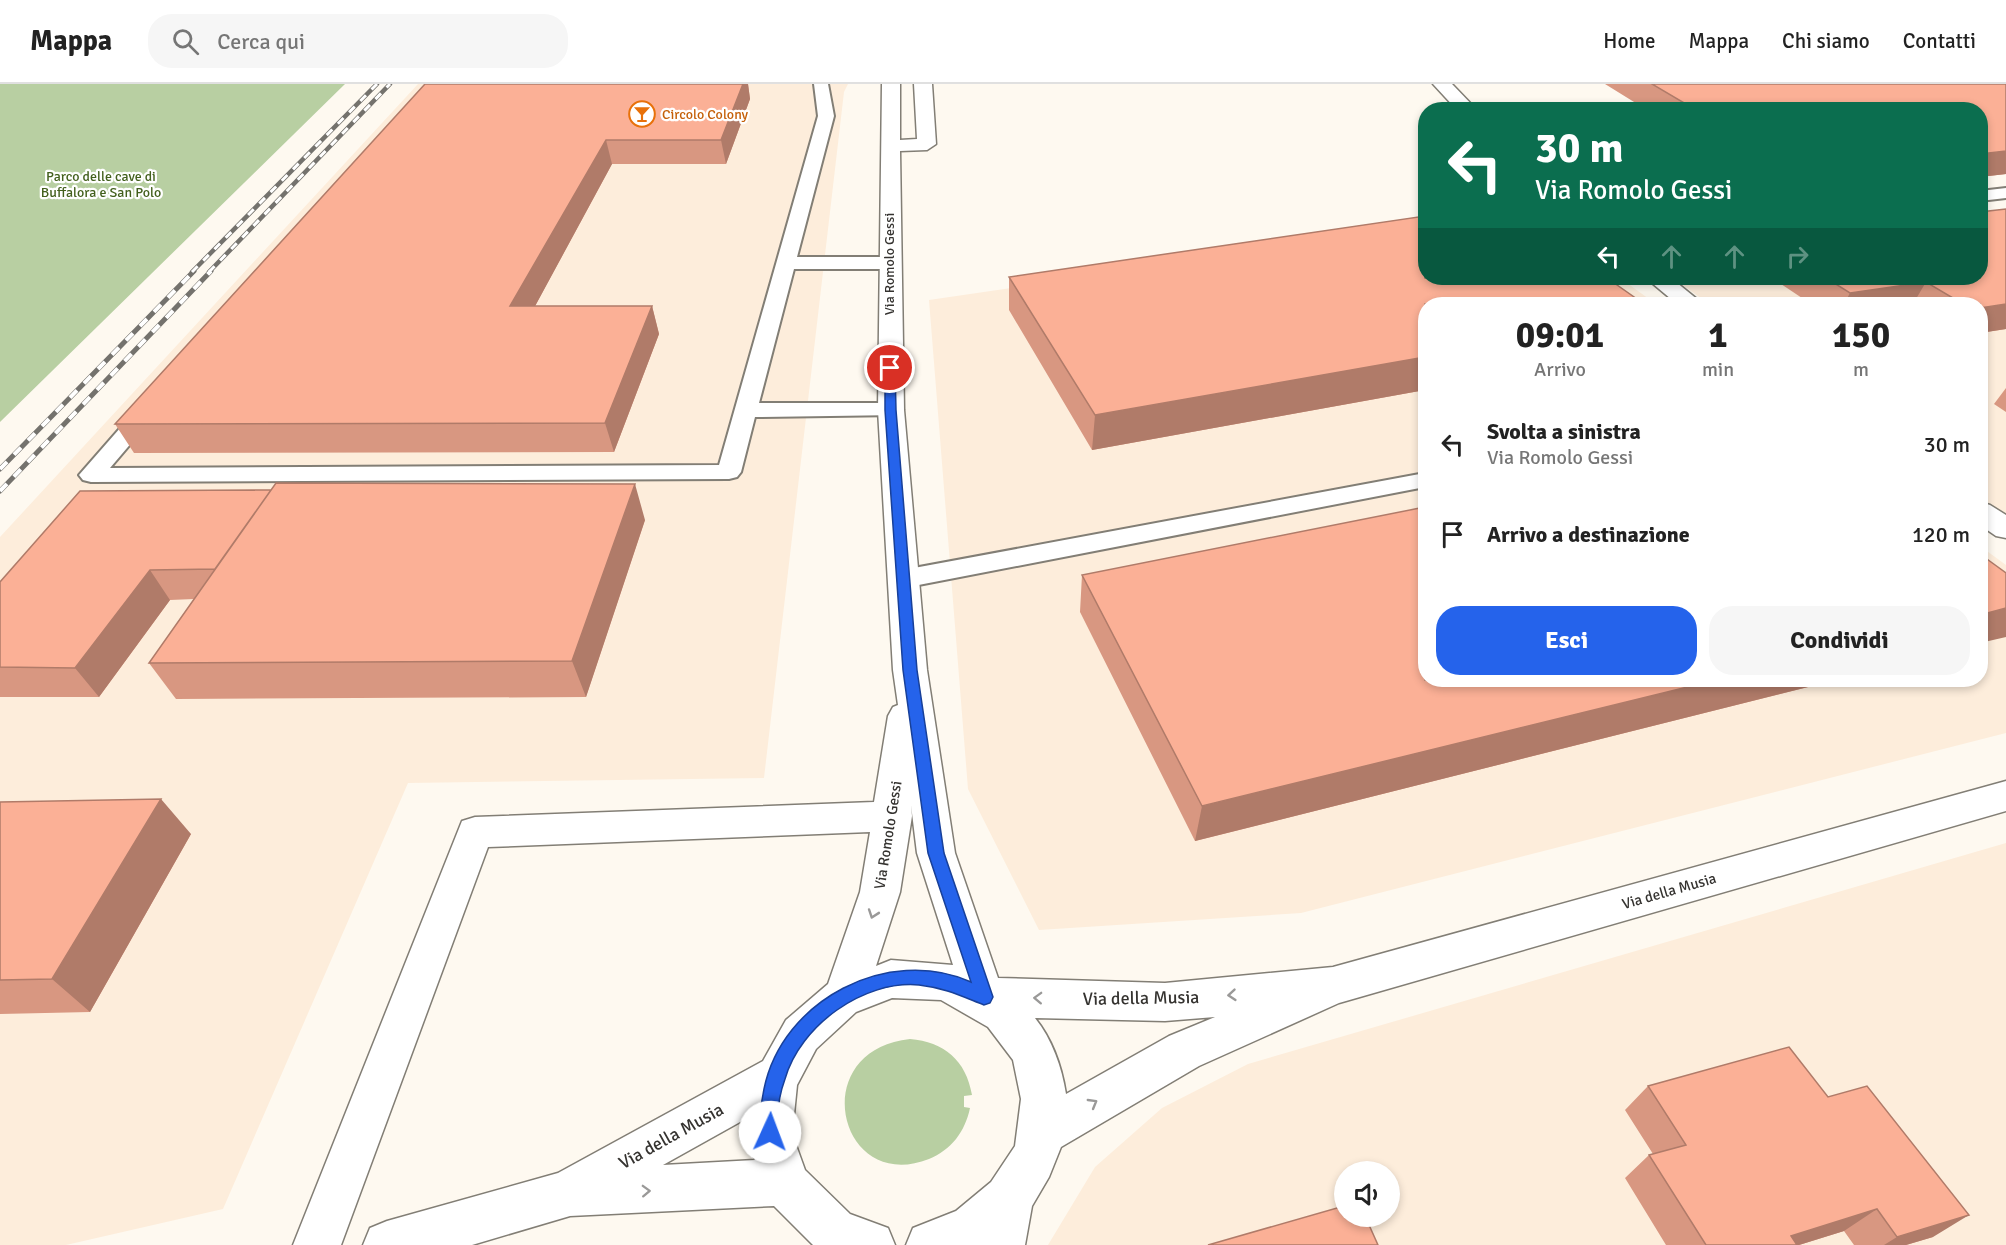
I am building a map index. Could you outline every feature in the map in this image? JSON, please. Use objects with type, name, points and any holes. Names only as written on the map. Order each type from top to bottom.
[{"type":"street","name":"Via Romolo Gessi","points":[[891,84],[889,263],[891,410],[910,670],[936,853],[984,997]]},
{"type":"street","points":[[890,146],[927,144],[923,84]]},
{"type":"street","points":[[1442,84],[1460,102]]},
{"type":"street","points":[[1666,285],[1682,297]]},
{"type":"street","points":[[1988,517],[2006,529]]},
{"type":"street","name":"Via Romolo Gessi","points":[[845,995],[880,892],[893,816],[910,670]]},
{"type":"street","name":"Via della Musia","points":[[1042,1132],[1184,1051],[1332,986],[2006,796]]},
{"type":"street","points":[[317,1245],[476,832],[893,816]]},
{"type":"street","name":"Via della Musia","points":[[848,1241],[806,1211],[784,1182],[771,1149],[769,1114],[776,1077],[792,1044],[815,1016],[845,995],[879,982],[916,977],[952,982],[984,997],[1013,1021],[1034,1053],[1044,1090],[1042,1132],[1031,1166],[1010,1197],[973,1228],[930,1245]]},
{"type":"street","name":"Via della Musia","points":[[984,997],[1165,1002],[1332,986]]},
{"type":"street","name":"Via della Musia","points":[[566,1194],[776,1077]]},
{"type":"street","name":"Via della Musia","points":[[387,1245],[566,1194],[784,1182]]},
{"type":"street","points":[[1000,1245],[1010,1197]]},
{"type":"lane","points":[[160,396],[91,475],[729,472],[784,263],[826,116],[821,84]]},
{"type":"lane","points":[[1988,195],[2006,193]]},
{"type":"lane","points":[[784,263],[889,263]]},
{"type":"lane","points":[[746,410],[891,410]]},
{"type":"lane","points":[[903,579],[1418,481]]},
{"type":"shaded area","points":[[418,84],[848,84],[844,92],[764,778],[408,783],[223,1209],[66,1245],[0,1245],[0,537]]},
{"type":"shaded area","points":[[2006,217],[2006,516],[1988,504],[1988,297],[1699,297],[1683,285],[1988,285],[1988,259]]},
{"type":"shaded area","points":[[1418,228],[1418,285],[1630,285],[1646,297],[1418,297],[1418,687],[1988,687],[1988,552],[2006,565],[2006,733],[1301,913],[1039,930],[968,789],[929,300]]},
{"type":"shaded area","points":[[2006,843],[2006,1245],[1048,1245],[1095,1167],[1162,1108],[1248,1064]]},
{"type":"green space","name":"Parco delle cave di Buffalora e San Polo","points":[[0,84],[345,84],[0,422]]},
{"type":"green space","points":[[910,1039],[933,1044],[951,1055],[965,1072],[972,1095],[964,1096],[964,1107],[970,1108],[965,1125],[944,1151],[929,1159],[898,1165],[873,1157],[855,1140],[846,1117],[846,1091],[856,1067],[877,1049]]},
{"type":"building","points":[[425,84],[743,84],[721,140],[606,140],[510,306],[652,306],[605,423],[115,424]]},
{"type":"building","points":[[1652,84],[2006,84],[2006,151],[1988,153],[1988,102],[1682,102]]},
{"type":"building","points":[[2006,209],[2006,304],[1988,307],[1988,297],[1951,297],[1931,285],[1988,285],[1988,211]]},
{"type":"building","points":[[1418,217],[1418,285],[1617,285],[1634,297],[1418,297],[1418,358],[1095,415],[1009,277]]},
{"type":"building","points":[[1837,285],[1905,285],[1850,293]]},
{"type":"building","points":[[276,483],[635,484],[572,661],[149,663]]},
{"type":"building","points":[[271,490],[215,569],[150,570],[75,668],[0,667],[0,582],[80,491]]},
{"type":"building","points":[[1418,508],[1418,687],[1687,687],[1202,806],[1082,575]]},
{"type":"building","points":[[1988,560],[2006,573],[2006,608],[1988,613]]},
{"type":"building","points":[[161,799],[52,979],[0,980],[0,802]]},
{"type":"building","points":[[1789,1047],[1828,1097],[1867,1086],[1969,1215],[1897,1237],[1877,1209],[1791,1236],[1797,1245],[1706,1245],[1649,1155],[1686,1145],[1648,1086]]},
{"type":"building","points":[[1334,1209],[1334,1227],[1370,1227],[1378,1245],[1208,1245]]},
{"type":"railway","points":[[192,272],[377,84]]},
{"type":"railway","points":[[209,272],[390,84]]},
{"type":"railway","points":[[0,469],[194,271]]},
{"type":"railway","points":[[0,491],[211,271]]},
{"type":"place","name":"Circolo Colony","points":[[642,114]]},
{"type":"route","points":[[770,1132],[769,1114],[776,1077],[792,1044],[815,1016],[845,995],[879,982],[916,977],[952,982],[984,997],[936,853],[910,670],[890,368]]}]
